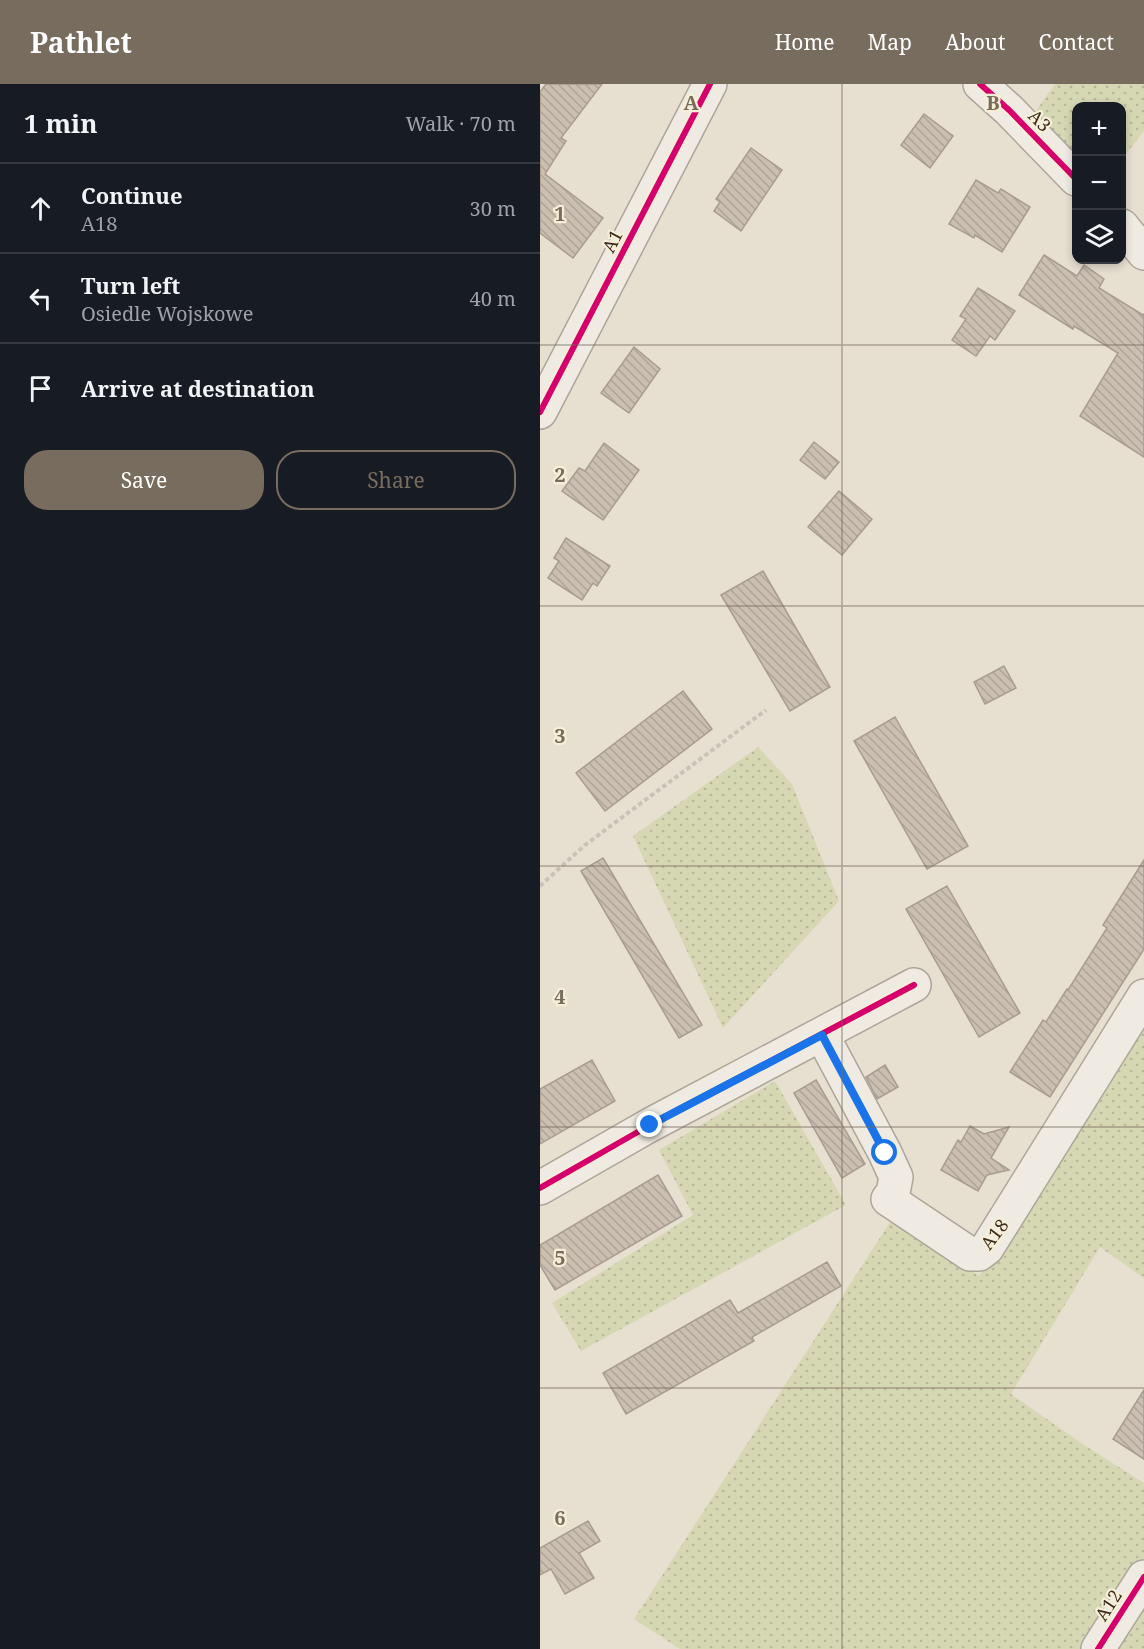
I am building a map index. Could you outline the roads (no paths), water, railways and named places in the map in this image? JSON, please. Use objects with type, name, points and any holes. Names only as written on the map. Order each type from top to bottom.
[{"type":"street","name":"A1","points":[[540,412],[710,84]]},
{"type":"street","name":"A3","points":[[980,84],[1072,174]]},
{"type":"street","points":[[1126,231],[1144,253]]},
{"type":"street","points":[[540,1188],[650,1125],[914,985]]},
{"type":"street","name":"A18","points":[[822,1035],[896,1177],[893,1193],[888,1199],[970,1254],[979,1254],[987,1248],[1144,996]]},
{"type":"street","name":"A12","points":[[1098,1649],[1144,1577]]}]
